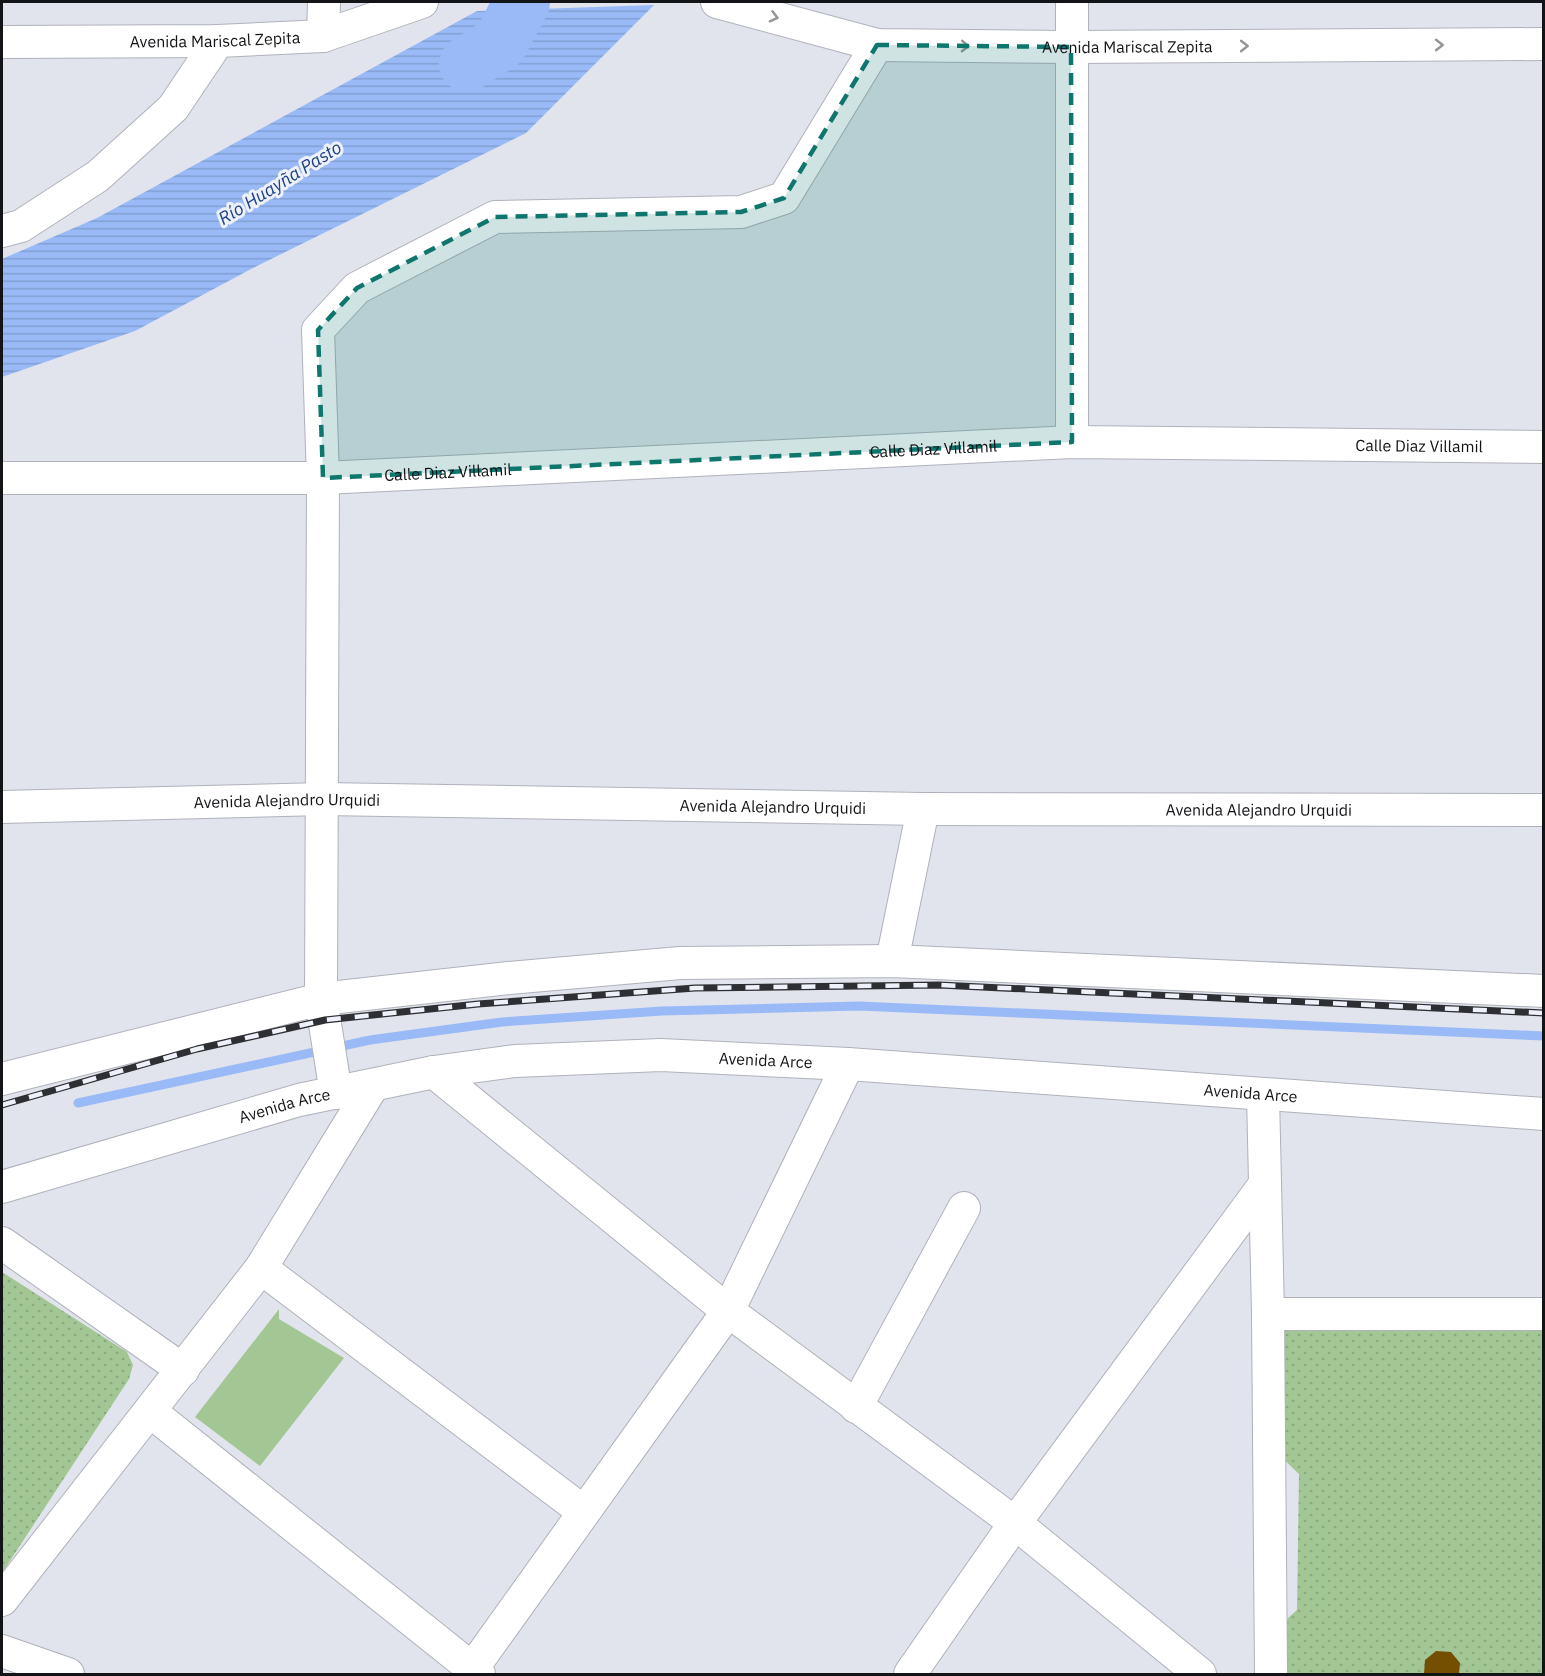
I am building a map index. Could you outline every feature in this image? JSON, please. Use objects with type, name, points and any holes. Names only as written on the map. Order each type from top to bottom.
[{"type":"street","points":[[323,36],[324,2]]},
{"type":"street","name":"Avenida Mariscal Zepita","points":[[2,42],[218,41],[323,36],[422,2]]},
{"type":"street","name":"Avenida Mariscal Zepita","points":[[717,2],[878,45],[1071,47],[1544,44]]},
{"type":"street","points":[[1072,2],[1072,442]]},
{"type":"street","points":[[2,231],[21,226],[98,176],[173,108],[218,41]]},
{"type":"street","points":[[336,1093],[321,999],[323,478],[318,330],[357,288],[495,217],[741,212],[784,198],[878,45]]},
{"type":"street","name":"Calle Diaz Villamil","points":[[2,478],[323,478],[1072,442],[1544,447]]},
{"type":"street","name":"Avenida Alejandro Urquidi","points":[[2,807],[323,799],[923,809],[1544,810]]},
{"type":"street","points":[[892,961],[923,809]]},
{"type":"street","points":[[2,1078],[321,999],[509,978],[680,963],[892,961],[1544,991]]},
{"type":"street","name":"Avenida Arce","points":[[2,1187],[299,1100],[372,1087],[434,1072],[515,1061],[661,1054],[848,1064],[1544,1114]]},
{"type":"street","points":[[151,1412],[476,1672],[584,1512],[728,1311],[848,1064]]},
{"type":"street","points":[[434,1072],[728,1311],[1015,1523],[1200,1674]]},
{"type":"street","points":[[2,1600],[151,1412],[261,1268],[372,1087]]},
{"type":"street","points":[[1263,1095],[1268,1314],[1271,1674]]},
{"type":"street","points":[[910,1674],[1015,1523],[1265,1184]]},
{"type":"street","points":[[856,1407],[964,1208]]},
{"type":"street","points":[[2,1243],[183,1370]]},
{"type":"street","points":[[261,1268],[584,1512]]},
{"type":"street","points":[[1268,1314],[1544,1314]]},
{"type":"street","points":[[2,1651],[68,1674]]},
{"type":"highlighted area","points":[[877,45],[1071,47],[1072,442],[323,478],[318,330],[357,288],[495,217],[741,212],[784,198]]},
{"type":"green space","points":[[2,1272],[127,1352],[133,1365],[129,1379],[2,1573]]},
{"type":"green space","points":[[279,1309],[279,1319],[344,1358],[260,1466],[195,1417]]},
{"type":"green space","points":[[1281,1325],[1543,1330],[1543,1674],[1276,1674],[1276,1629],[1297,1610],[1299,1474],[1277,1453]]},
{"type":"water","points":[[654,5],[526,133],[253,268],[135,331],[2,377],[2,259],[97,218],[477,11]]},
{"type":"building","points":[[1436,1651],[1451,1652],[1460,1663],[1459,1674],[1424,1674],[1425,1660]]},
{"type":"waterway","name":"Río Huayña Pasto","points":[[467,64],[500,43],[522,2]]},
{"type":"waterway","points":[[78,1103],[370,1040],[502,1022],[662,1011],[859,1006],[1544,1036]]},
{"type":"railway","points":[[2,1105],[197,1049],[325,1020],[478,1004],[695,988],[939,985],[1544,1013]]}]
